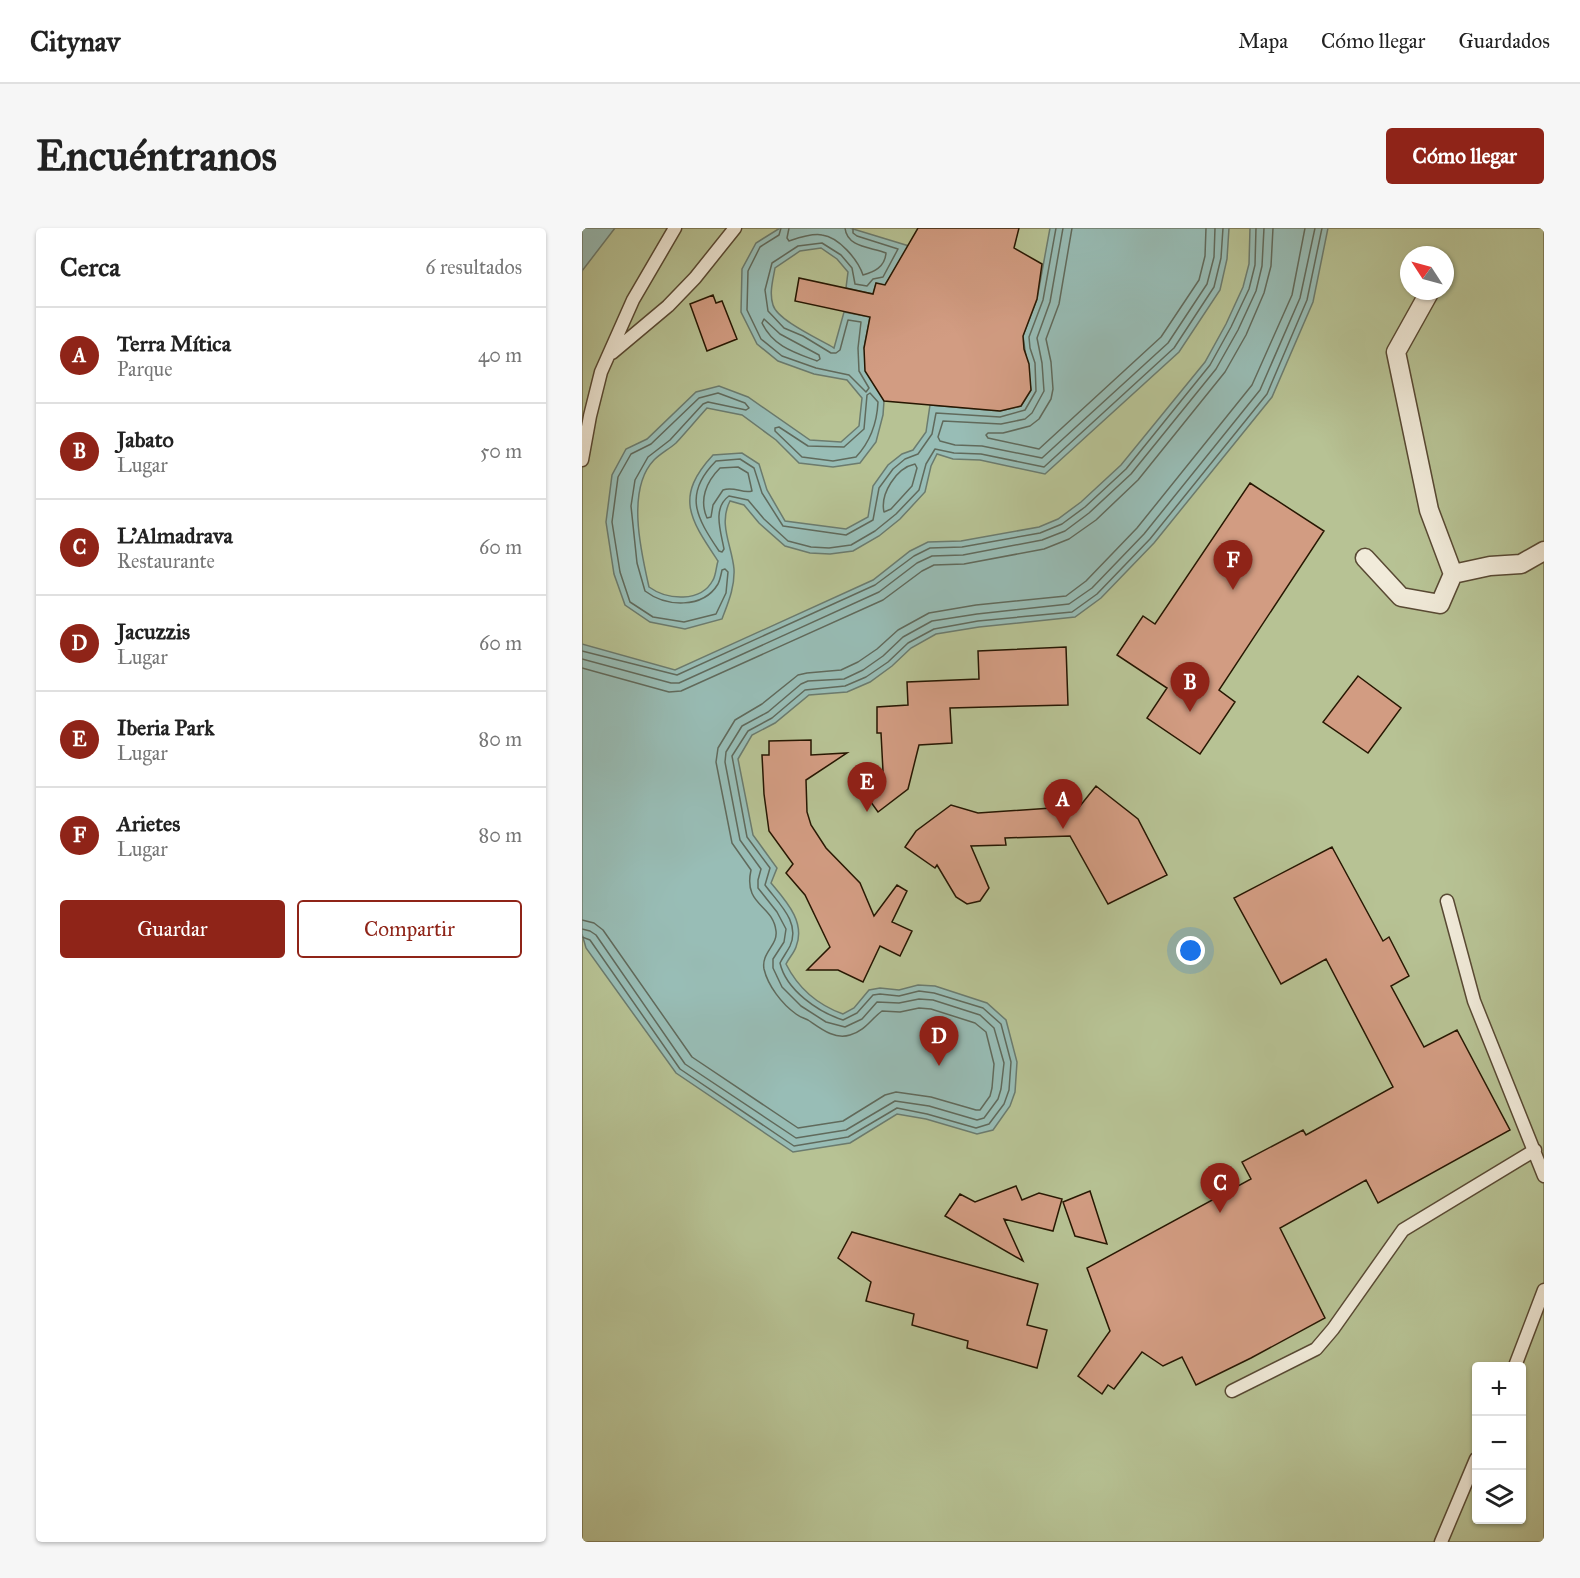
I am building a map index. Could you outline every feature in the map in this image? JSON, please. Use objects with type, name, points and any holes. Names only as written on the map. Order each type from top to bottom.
[{"type":"street","points":[[1365,558],[1401,597],[1440,604],[1453,574],[1429,510],[1396,352],[1424,300]]},
{"type":"street","points":[[1453,574],[1490,566],[1521,564],[1544,551]]},
{"type":"lane","points":[[582,460],[590,416],[602,372],[633,300],[675,228]]},
{"type":"lane","points":[[608,358],[668,306],[695,278],[735,228]]},
{"type":"lane","points":[[1447,901],[1474,1001],[1544,1176]]},
{"type":"lane","points":[[1232,1391],[1316,1349],[1333,1329],[1403,1230],[1535,1150]]},
{"type":"lane","points":[[1517,1362],[1544,1290]]},
{"type":"lane","points":[[1441,1542],[1472,1469]]},
{"type":"green space","points":[[582,228],[1544,228],[1544,1542],[582,1542]]},
{"type":"water","points":[[582,228],[615,228],[582,271]]},
{"type":"water","points":[[780,228],[850,228],[909,246],[885,285],[876,284],[873,294],[846,288],[848,272],[837,259],[821,248],[800,251],[775,268],[772,282],[772,300],[776,311],[790,323],[834,348],[844,312],[870,317],[864,348],[884,401],[876,442],[860,463],[833,467],[799,463],[776,440],[742,415],[707,408],[676,443],[654,460],[645,472],[640,487],[638,521],[642,556],[649,587],[665,595],[683,597],[700,593],[708,587],[715,576],[718,561],[700,533],[690,508],[693,483],[713,455],[742,453],[759,464],[767,490],[785,521],[846,529],[868,517],[873,486],[888,465],[902,454],[913,450],[926,432],[930,405],[1000,411],[1021,406],[1031,390],[1023,336],[1037,299],[1050,228],[1229,228],[1227,259],[1220,290],[1179,352],[1045,474],[980,460],[953,459],[937,454],[931,466],[925,492],[900,519],[879,536],[853,551],[830,554],[810,553],[785,546],[759,523],[744,505],[730,501],[725,527],[733,560],[734,576],[731,595],[722,619],[685,629],[650,622],[625,605],[614,574],[606,522],[612,475],[626,449],[647,439],[696,392],[719,386],[748,397],[810,440],[841,442],[859,426],[862,398],[847,380],[814,374],[778,361],[757,344],[741,312],[742,269],[756,243]]},
{"type":"water","points":[[1250,228],[1328,228],[1313,302],[1272,397],[1154,543],[1101,598],[1075,617],[936,634],[911,648],[870,682],[847,692],[809,695],[775,723],[752,735],[738,759],[753,835],[777,868],[771,883],[793,912],[796,921],[798,938],[795,949],[786,964],[796,981],[817,1001],[843,1014],[854,1008],[869,990],[880,988],[899,990],[918,985],[935,986],[987,1003],[1006,1020],[1017,1062],[1015,1092],[1010,1106],[993,1130],[977,1134],[926,1119],[897,1114],[850,1143],[793,1152],[676,1073],[586,948],[582,934],[582,644],[675,670],[873,580],[910,551],[928,542],[961,541],[1039,527],[1058,519],[1081,502],[1121,465],[1205,362],[1243,287],[1249,264]]},
{"type":"building","points":[[918,228],[1019,228],[1014,248],[1042,264],[1037,299],[1023,336],[1029,364],[1031,390],[1021,406],[1000,411],[884,401],[865,371],[864,348],[870,317],[795,301],[799,278],[873,294],[876,283],[885,285]]},
{"type":"building","points":[[713,295],[716,303],[722,301],[737,339],[707,351],[690,304]]},
{"type":"building","points":[[1250,483],[1324,531],[1219,690],[1235,702],[1200,754],[1147,718],[1167,688],[1117,655],[1143,616],[1155,624]]},
{"type":"building","points":[[1066,647],[1068,705],[950,708],[952,743],[919,745],[908,789],[878,812],[860,787],[883,771],[881,733],[877,733],[877,707],[908,705],[907,682],[979,679],[978,651]]},
{"type":"building","points":[[1358,676],[1401,708],[1368,753],[1323,722]]},
{"type":"building","points":[[811,740],[811,755],[847,753],[806,780],[807,812],[811,825],[826,848],[860,883],[874,916],[897,885],[907,891],[892,922],[912,931],[900,956],[880,946],[863,982],[838,970],[807,970],[830,947],[805,895],[786,873],[793,864],[769,831],[762,755],[769,755],[769,741]]},
{"type":"building","points":[[1096,786],[1138,819],[1167,875],[1108,904],[1070,836],[1005,838],[1006,845],[971,846],[989,888],[980,901],[967,904],[956,897],[937,865],[935,868],[905,847],[916,831],[951,805],[978,813],[1080,806]]},
{"type":"building","points":[[1332,847],[1383,941],[1389,937],[1409,976],[1391,986],[1424,1047],[1457,1030],[1510,1130],[1378,1203],[1366,1180],[1280,1228],[1325,1318],[1196,1385],[1182,1357],[1163,1366],[1142,1352],[1114,1389],[1108,1385],[1102,1394],[1078,1376],[1110,1331],[1087,1268],[1251,1179],[1242,1162],[1303,1130],[1306,1135],[1393,1087],[1326,959],[1281,984],[1234,898]]},
{"type":"building","points":[[1016,1186],[1022,1200],[1039,1193],[1062,1199],[1053,1231],[1004,1219],[1023,1261],[945,1216],[960,1194],[975,1202]]},
{"type":"building","points":[[1090,1191],[1107,1244],[1075,1236],[1063,1202]]},
{"type":"building","points":[[852,1232],[1038,1284],[1027,1325],[1047,1330],[1037,1368],[967,1348],[968,1341],[912,1325],[914,1314],[866,1301],[871,1282],[838,1258]]},
{"type":"place","name":"Arietes","points":[[1233,590]]},
{"type":"place","name":"Jabato","points":[[1190,712]]},
{"type":"place","name":"Iberia Park","points":[[867,812]]},
{"type":"place","name":"Terra Mítica","points":[[1063,829]]},
{"type":"place","name":"Jacuzzis","points":[[939,1066]]},
{"type":"place","name":"L'Almadrava","points":[[1220,1213]]}]
